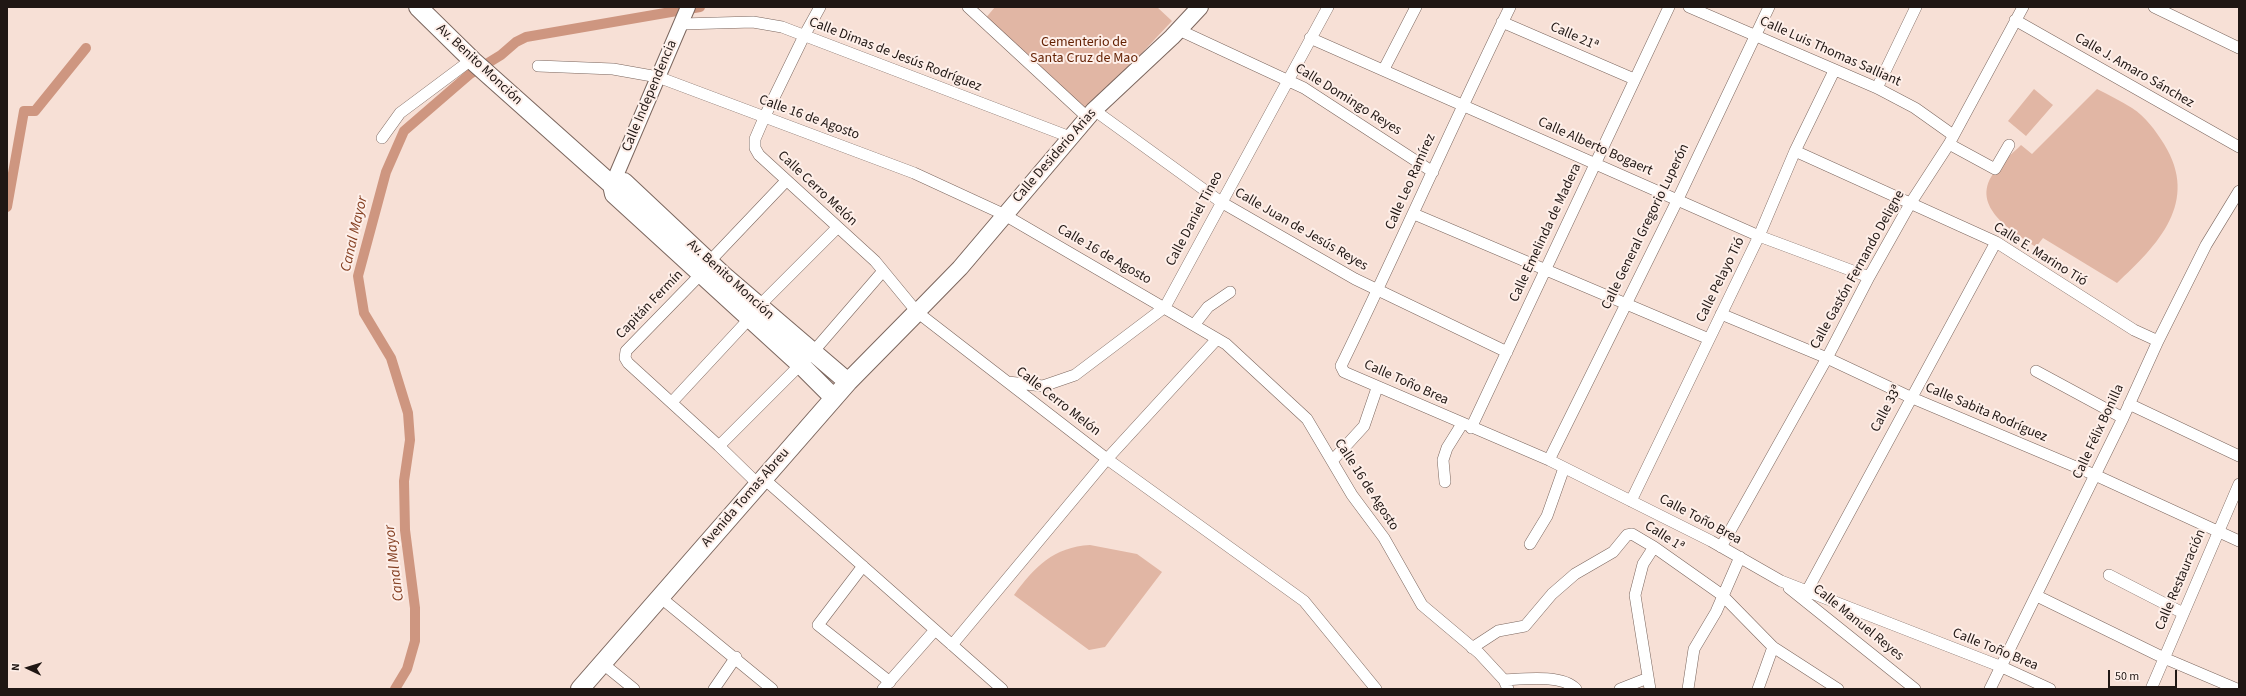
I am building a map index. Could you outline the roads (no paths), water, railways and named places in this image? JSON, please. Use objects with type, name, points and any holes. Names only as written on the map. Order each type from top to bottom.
[{"type":"main road","name":"Av. Benito Monción","points":[[418,7],[472,61],[612,185],[614,194],[705,269],[807,358],[848,382]]},
{"type":"main road","name":"Calle Desiderio Arias","points":[[918,312],[960,268],[1090,113],[1179,30],[1200,7]]},
{"type":"main road","name":"Avenida Tomas Abreu","points":[[580,689],[848,382],[918,312]]},
{"type":"main road","name":"Av. Benito Monción","points":[[807,358],[834,398]]},
{"type":"street","points":[[764,118],[804,36],[820,7]]},
{"type":"street","name":"Calle Juan de Jesús Reyes","points":[[968,7],[1090,113],[1221,202],[1355,279],[1507,352]]},
{"type":"street","name":"Calle Daniel Tineo","points":[[1007,382],[1043,386],[1075,375],[1165,307],[1328,7]]},
{"type":"street","points":[[1384,70],[1416,7]]},
{"type":"street","name":"Calle Leo Ramírez","points":[[1341,369],[1341,366],[1414,214],[1462,104],[1510,7]]},
{"type":"street","name":"Calle Emelinda de Madera","points":[[1445,482],[1443,460],[1447,448],[1466,426],[1507,352],[1634,79],[1670,7]]},
{"type":"street","name":"Calle Luis Thomas Salliant","points":[[1689,7],[1834,71],[1877,88],[1915,108],[1951,139],[1995,169],[2009,145]]},
{"type":"street","name":"Calle General Gregorio Luperón","points":[[1549,460],[1678,201],[1754,35],[1769,7]]},
{"type":"street","name":"Calle Gastón Fernando Deligne","points":[[1721,547],[1827,358],[1869,277],[1910,204],[1951,139],[2023,7]]},
{"type":"street","points":[[2154,7],[2239,48]]},
{"type":"street","points":[[1877,88],[1912,8]]},
{"type":"street","name":"Calle Dimas de Jesús Rodríguez","points":[[684,17],[753,22],[782,27],[1070,138]]},
{"type":"street","name":"Calle Independencia","points":[[612,185],[684,17]]},
{"type":"street","name":"Calle J. Amaro Sánchez","points":[[2015,20],[2239,147]]},
{"type":"street","name":"Calle 21ª","points":[[1502,22],[1634,79]]},
{"type":"street","name":"Calle Domingo Reyes","points":[[1179,30],[1304,88],[1433,172]]},
{"type":"street","name":"Calle Alberto Bogaert","points":[[1310,38],[1595,162],[1678,201],[1759,236],[1869,277]]},
{"type":"street","points":[[382,138],[400,113],[472,61]]},
{"type":"street","name":"Calle 16 de Agosto","points":[[538,66],[613,70],[658,77],[914,173],[1004,214],[1226,344],[1307,419],[1352,496],[1384,538],[1422,605],[1472,648],[1506,684]]},
{"type":"street","name":"Calle Pelayo Tió","points":[[1631,501],[1759,236],[1795,151],[1834,71]]},
{"type":"street","name":"Calle Cerro Melón","points":[[764,118],[755,139],[755,148],[759,155],[883,271],[918,312],[1107,459],[1304,601],[1376,689]]},
{"type":"street","name":"Calle E. Marino Tió","points":[[1795,151],[1996,242],[2134,330],[2158,341]]},
{"type":"street","name":"Capitán Fermín","points":[[672,402],[628,363],[624,358],[626,351],[705,269],[786,181]]},
{"type":"street","name":"Calle Félix Bonilla","points":[[1990,689],[2037,596],[2123,418],[2158,341],[2206,245],[2239,191]]},
{"type":"street","points":[[1414,214],[1709,339]]},
{"type":"street","points":[[836,228],[754,313],[672,402],[719,446],[863,566],[1002,689]]},
{"type":"street","name":"Calle 33ª","points":[[1807,591],[1910,397],[1996,242]]},
{"type":"street","points":[[719,446],[807,358],[883,271]]},
{"type":"street","points":[[1194,325],[1208,306],[1230,292]]},
{"type":"street","name":"Calle Sabita Rodríguez","points":[[1721,314],[1827,358],[1910,397],[2095,475],[2239,541]]},
{"type":"street","points":[[952,645],[1107,459],[1217,339]]},
{"type":"street","name":"Calle Toño Brea","points":[[1341,369],[1344,372],[1377,388],[1549,460],[1721,547],[1781,581],[2002,667],[2050,689]]},
{"type":"street","points":[[2036,371],[2123,418]]},
{"type":"street","points":[[1332,462],[1364,426],[1377,388]]},
{"type":"street","points":[[2129,404],[2239,456]]},
{"type":"street","points":[[1530,544],[1547,516],[1564,468]]},
{"type":"street","name":"Calle Restauración","points":[[2151,689],[2239,484]]},
{"type":"street","name":"Calle 1ª","points":[[1472,648],[1498,632],[1525,626],[1552,594],[1575,574],[1613,552],[1630,534],[1635,535],[1654,547],[1722,595],[1773,647],[1838,689]]},
{"type":"street","points":[[1620,689],[1650,685],[1635,595],[1643,564],[1654,547]]},
{"type":"street","points":[[1688,689],[1694,648],[1716,612],[1722,595],[1740,558]]},
{"type":"street","points":[[863,566],[818,625],[886,685],[935,630]]},
{"type":"street","points":[[2109,575],[2183,613]]},
{"type":"street","name":"Calle Manuel Reyes","points":[[1781,581],[1915,689]]},
{"type":"street","points":[[2037,596],[2164,658],[2237,689]]},
{"type":"street","points":[[660,597],[736,657],[772,689]]},
{"type":"street","points":[[1758,689],[1773,647]]},
{"type":"street","points":[[714,689],[736,657]]},
{"type":"street","points":[[602,664],[634,689]]},
{"type":"street","points":[[1506,684],[1535,678],[1572,684],[1576,689]]},
{"type":"waterway","name":"Canal Mayor","points":[[395,689],[407,669],[415,641],[415,608],[405,530],[404,481],[410,440],[408,413],[391,358],[364,313],[358,276],[386,172],[404,131],[470,74],[501,55],[516,42],[526,37],[700,7]]},
{"type":"waterway","points":[[7,207],[24,111],[35,111],[86,48]]},
{"type":"park label","name":"Cementerio de Santa Cruz de Mao","points":[[1084,52]]}]
